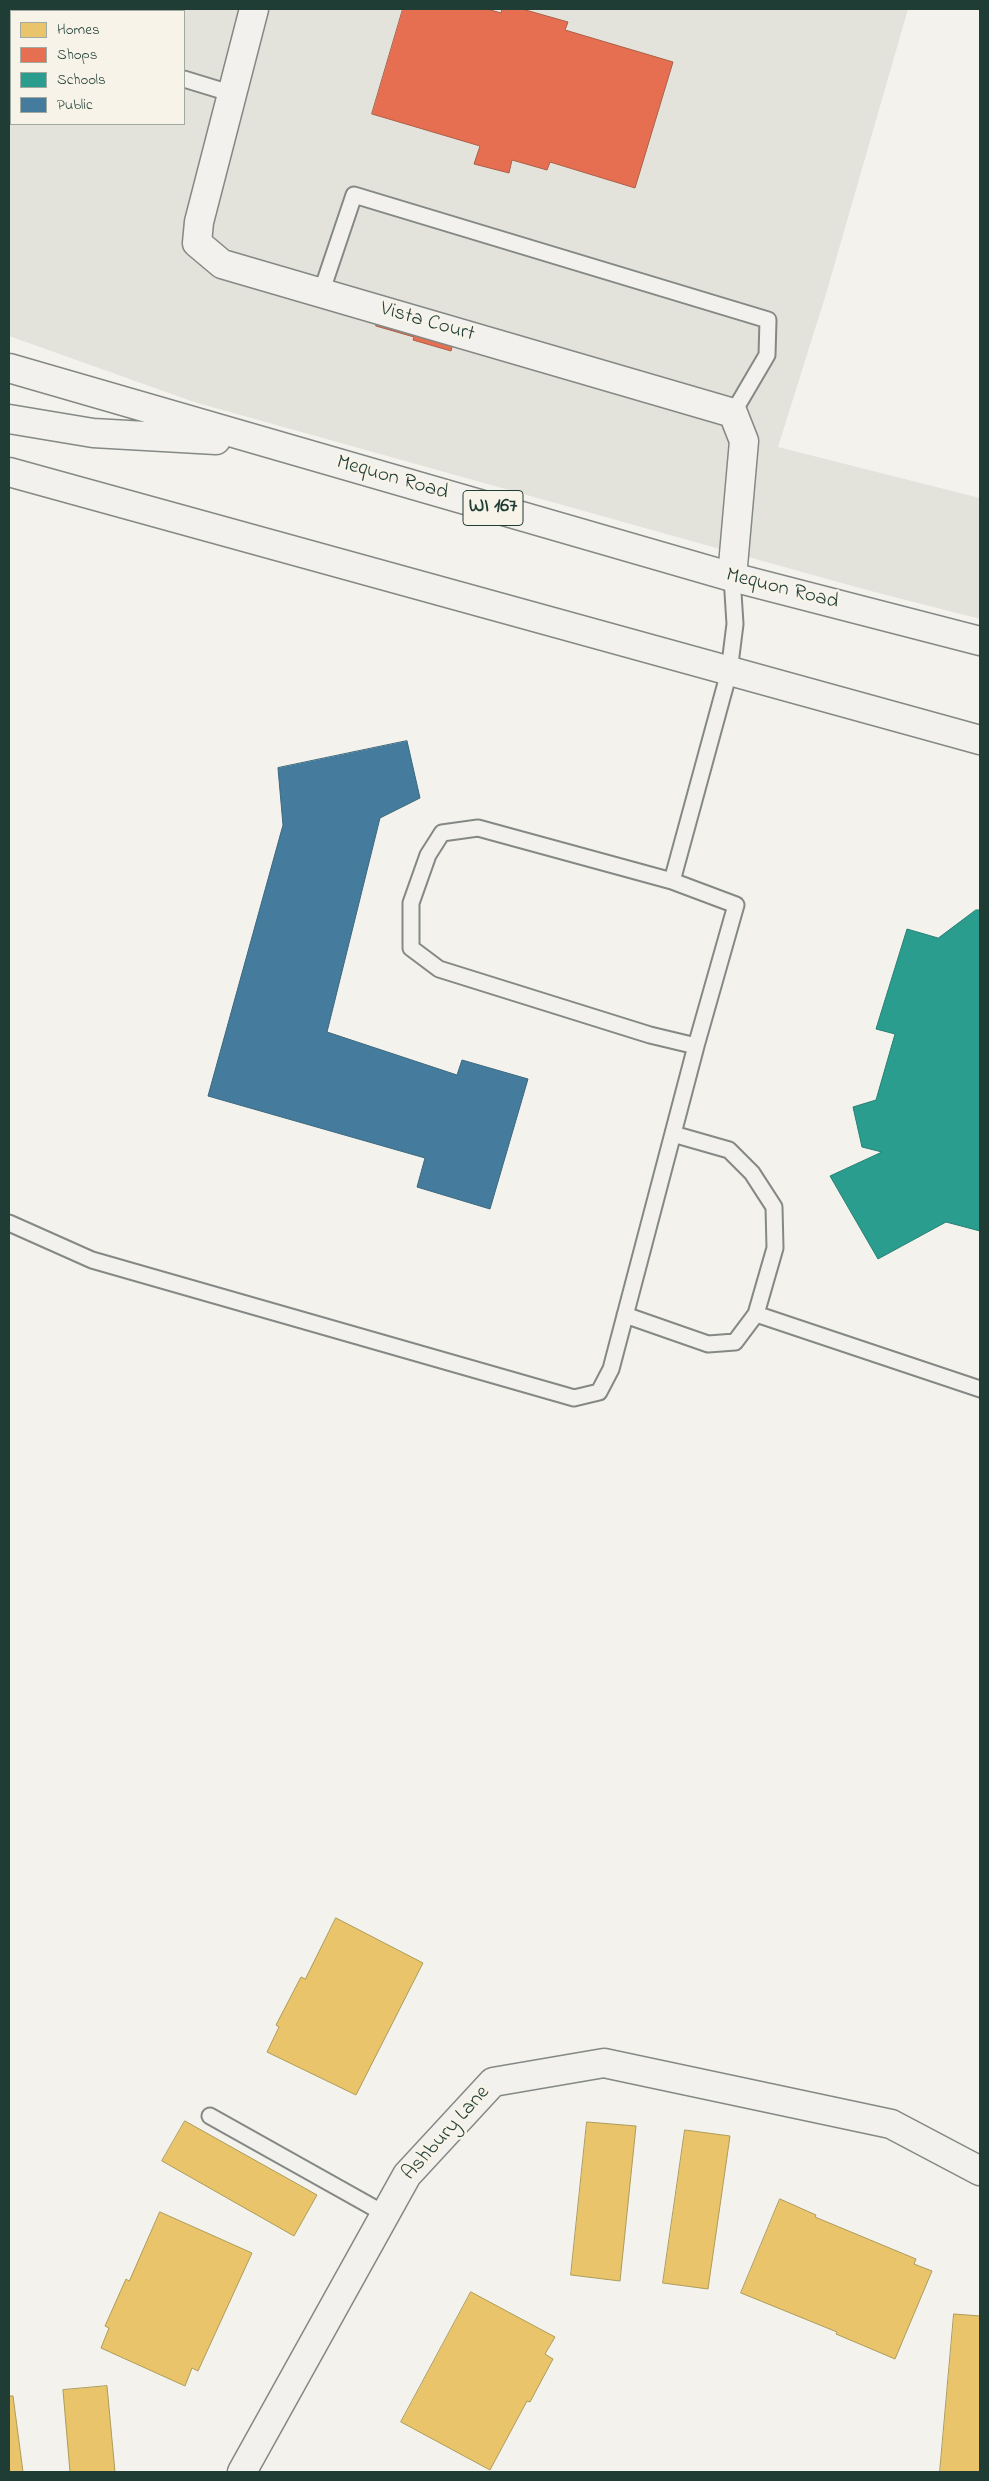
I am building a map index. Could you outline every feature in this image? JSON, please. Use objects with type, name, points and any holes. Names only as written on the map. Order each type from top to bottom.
[{"type":"main road","name":"Vista Court","points":[[254,9],[199,222],[197,244],[222,264],[734,413]]},
{"type":"main road","name":"Mequon Road","points":[[9,368],[732,578],[980,641]]},
{"type":"main road","points":[[732,578],[744,442],[734,413]]},
{"type":"main road","points":[[9,419],[93,433],[265,442]]},
{"type":"main road","points":[[9,472],[980,740]]},
{"type":"main road","name":"Ashbury Lane","points":[[242,2472],[407,2175],[493,2082],[604,2063],[892,2124],[980,2171]]},
{"type":"lane","points":[[185,78],[233,94]]},
{"type":"lane","points":[[322,292],[354,195],[768,320],[767,355],[734,413]]},
{"type":"lane","points":[[672,881],[729,672],[735,624],[732,578]]},
{"type":"lane","points":[[9,1223],[92,1260],[574,1398],[599,1392],[611,1369],[696,1046],[736,905],[672,881],[478,828],[442,833],[428,855],[411,903],[411,948],[439,969],[650,1035],[696,1046]]},
{"type":"lane","points":[[625,1315],[708,1344],[735,1342],[756,1314],[775,1248],[774,1208],[752,1173],[729,1150],[673,1134]]},
{"type":"lane","points":[[756,1314],[980,1389]]},
{"type":"lane","points":[[210,2116],[385,2214]]},
{"type":"shaded area","points":[[9,9],[908,9],[826,294],[778,447],[980,498],[980,619],[863,589],[194,402],[9,336]]},
{"type":"building: Homes","points":[[336,1918],[423,1963],[356,2095],[267,2052],[279,2027],[276,2025],[301,1977],[305,1979]]},
{"type":"building: Homes","points":[[185,2121],[317,2195],[294,2236],[162,2161]]},
{"type":"building: Homes","points":[[587,2122],[636,2126],[620,2281],[571,2275]]},
{"type":"building: Homes","points":[[685,2130],[730,2136],[708,2289],[663,2283]]},
{"type":"building: Homes","points":[[780,2199],[816,2215],[815,2217],[916,2259],[914,2264],[932,2271],[895,2359],[836,2334],[837,2332],[741,2293]]},
{"type":"building: Homes","points":[[160,2212],[252,2253],[198,2371],[192,2368],[185,2386],[101,2348],[109,2328],[105,2326],[126,2279],[129,2281]]},
{"type":"building: Homes","points":[[471,2292],[555,2337],[545,2354],[553,2359],[530,2402],[527,2401],[490,2470],[401,2422]]},
{"type":"building: Homes","points":[[954,2314],[980,2316],[980,2472],[940,2472]]},
{"type":"building: Homes","points":[[107,2386],[115,2472],[70,2472],[63,2390]]},
{"type":"building: Homes","points":[[9,2396],[13,2396],[23,2472],[9,2472]]},
{"type":"building: Shops","points":[[403,9],[487,9],[501,13],[502,9],[522,9],[568,22],[565,30],[673,62],[635,188],[550,162],[547,170],[512,160],[509,173],[474,164],[480,146],[372,114]]},
{"type":"building: Shops","points":[[379,314],[455,335],[451,351],[413,340],[414,337],[376,326]]},
{"type":"building: Schools","points":[[976,910],[980,910],[980,1231],[946,1222],[878,1259],[830,1176],[882,1152],[862,1147],[853,1107],[876,1100],[895,1034],[876,1029],[907,929],[938,938]]},
{"type":"building: Public","points":[[407,741],[420,798],[380,818],[327,1032],[457,1075],[462,1060],[528,1079],[490,1209],[417,1187],[425,1158],[208,1096],[283,825],[278,768]]}]
